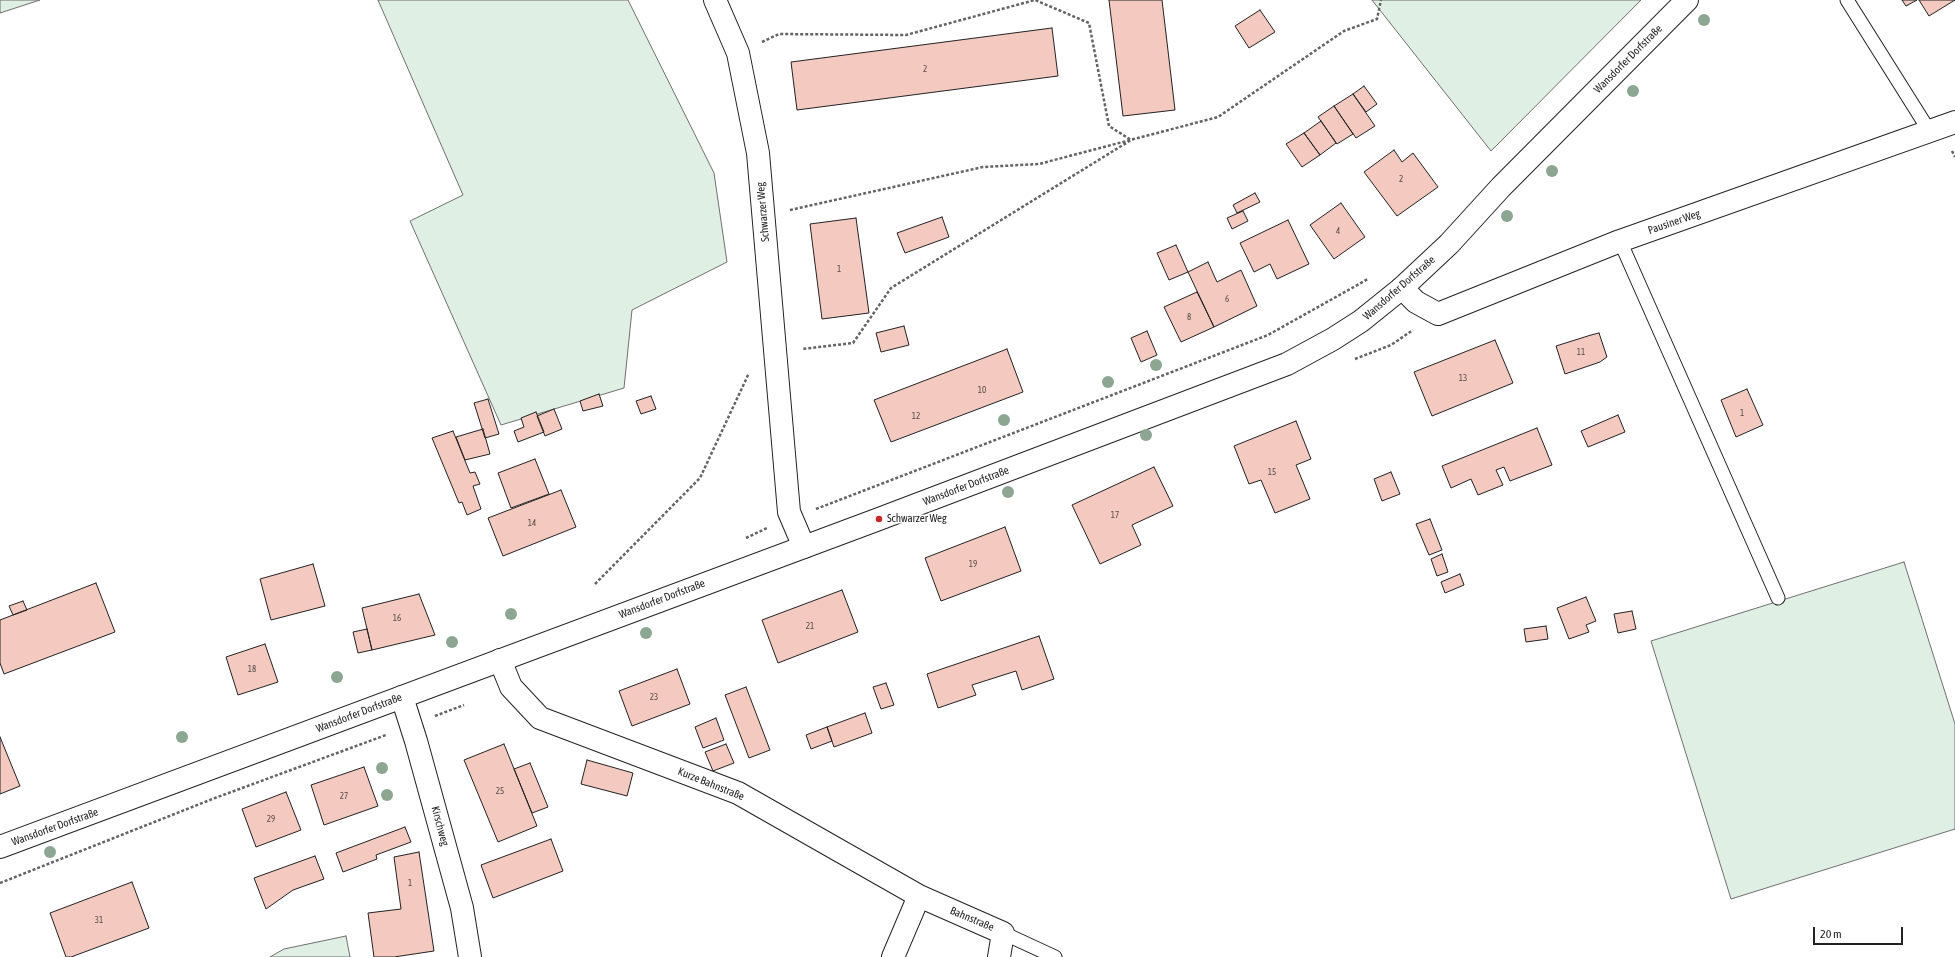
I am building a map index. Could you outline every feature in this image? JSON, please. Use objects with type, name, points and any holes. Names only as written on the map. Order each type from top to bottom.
[{"type":"street","name":"Schwarzer Weg","points":[[715,0],[738,53],[758,153],[789,512],[804,547]]},
{"type":"street","name":"Wansdorfer Dorfstraße","points":[[0,847],[804,547],[1287,364],[1333,339],[1361,321],[1402,288],[1449,244],[1502,187],[1687,0]]},
{"type":"street","name":"Pausiner Weg","points":[[1402,288],[1416,302],[1438,314],[1620,242],[1955,122]]},
{"type":"street","name":"Kurze Bahnstraße","points":[[500,660],[511,686],[540,718],[738,793],[919,896]]},
{"type":"street","name":"Kirschweg","points":[[402,697],[462,908],[470,957]]},
{"type":"street","name":"Bahnstraße","points":[[919,896],[1003,932],[999,957]]},
{"type":"street","points":[[893,957],[919,896]]},
{"type":"lane","points":[[1847,0],[1930,132]]},
{"type":"lane","points":[[1620,242],[1778,598]]},
{"type":"lane","points":[[1003,932],[1055,957]]},
{"type":"path","points":[[738,53],[779,34],[906,35],[1035,0],[1089,23],[1109,126],[1131,140]]},
{"type":"path","points":[[764,216],[983,166],[1039,164],[1218,117],[1344,31],[1377,19],[1381,0]]},
{"type":"path","points":[[595,584],[700,478],[758,355],[853,343],[891,288],[1131,140]]},
{"type":"path","points":[[791,519],[1268,335],[1372,277],[1402,288]]},
{"type":"path","points":[[0,883],[215,798],[411,726],[468,703]]},
{"type":"green space","points":[[0,0],[40,0],[0,13]]},
{"type":"green space","points":[[378,0],[628,0],[714,173],[727,262],[632,310],[624,388],[501,425],[410,221],[463,195]]},
{"type":"green space","points":[[1372,0],[1641,0],[1491,151]]},
{"type":"green space","points":[[1904,562],[1955,724],[1955,829],[1731,899],[1651,641]]},
{"type":"green space","points":[[346,936],[350,957],[270,957],[284,949]]},
{"type":"building","points":[[1109,0],[1162,0],[1175,110],[1123,116]]},
{"type":"building","points":[[1902,0],[1917,0],[1906,6]]},
{"type":"building","points":[[1919,0],[1955,0],[1929,16]]},
{"type":"building","points":[[1260,10],[1275,32],[1249,48],[1235,26]]},
{"type":"building","points":[[1052,28],[1058,76],[797,110],[791,62]]},
{"type":"building","points":[[1364,86],[1377,104],[1366,112],[1353,94]]},
{"type":"building","points":[[1353,94],[1375,126],[1356,138],[1334,106]]},
{"type":"building","points":[[1334,106],[1353,134],[1337,144],[1318,117]]},
{"type":"building","points":[[1321,121],[1336,143],[1320,155],[1304,133]]},
{"type":"building","points":[[1304,133],[1320,155],[1302,167],[1286,144]]},
{"type":"building","points":[[1394,150],[1402,162],[1413,153],[1438,187],[1397,216],[1364,172]]},
{"type":"building","points":[[1255,193],[1260,202],[1237,213],[1233,205]]},
{"type":"building","points":[[1341,203],[1365,237],[1334,259],[1310,225]]},
{"type":"building","points":[[1243,211],[1248,221],[1232,229],[1227,218]]},
{"type":"building","points":[[942,217],[949,237],[905,253],[897,233]]},
{"type":"building","points":[[856,218],[869,313],[822,319],[810,224]]},
{"type":"building","points":[[1288,220],[1309,264],[1277,279],[1270,264],[1254,272],[1240,243]]},
{"type":"building","points":[[1176,245],[1188,272],[1169,280],[1157,253]]},
{"type":"building","points":[[1208,262],[1217,282],[1241,270],[1257,306],[1214,327],[1188,272]]},
{"type":"building","points":[[1197,292],[1214,327],[1181,342],[1164,307]]},
{"type":"building","points":[[904,326],[909,345],[881,352],[876,333]]},
{"type":"building","points":[[1147,331],[1157,355],[1141,362],[1131,338]]},
{"type":"building","points":[[1599,333],[1607,357],[1600,362],[1565,374],[1556,346]]},
{"type":"building","points":[[1495,340],[1513,383],[1432,416],[1414,372]]},
{"type":"building","points":[[1007,349],[1023,392],[891,442],[874,400]]},
{"type":"building","points":[[1747,389],[1763,425],[1736,437],[1721,400]]},
{"type":"building","points":[[599,394],[603,406],[583,411],[580,401]]},
{"type":"building","points":[[651,396],[656,409],[641,414],[636,401]]},
{"type":"building","points":[[488,399],[499,434],[485,438],[474,403]]},
{"type":"building","points":[[554,409],[562,429],[545,436],[537,416]]},
{"type":"building","points":[[536,412],[544,432],[518,442],[514,431],[524,427],[521,418]]},
{"type":"building","points":[[1618,415],[1625,432],[1588,447],[1581,431]]},
{"type":"building","points":[[1296,421],[1311,459],[1296,465],[1310,499],[1275,513],[1261,480],[1249,484],[1234,446]]},
{"type":"building","points":[[1537,428],[1552,465],[1510,481],[1504,467],[1496,470],[1503,485],[1478,495],[1471,479],[1451,488],[1442,466]]},
{"type":"building","points":[[483,429],[490,454],[465,460],[456,437]]},
{"type":"building","points":[[453,431],[470,473],[475,472],[480,484],[473,486],[481,509],[467,515],[462,502],[459,503],[432,438]]},
{"type":"building","points":[[535,459],[549,494],[511,508],[498,473]]},
{"type":"building","points":[[1154,467],[1173,506],[1132,525],[1141,545],[1100,564],[1072,505]]},
{"type":"building","points":[[1391,472],[1400,494],[1382,501],[1374,479]]},
{"type":"building","points":[[561,490],[576,527],[503,556],[488,518]]},
{"type":"building","points":[[1430,519],[1442,550],[1429,555],[1416,524]]},
{"type":"building","points":[[1005,527],[1021,571],[941,601],[925,558]]},
{"type":"building","points":[[1442,554],[1448,572],[1437,576],[1431,559]]},
{"type":"building","points":[[313,564],[325,606],[271,620],[260,579]]},
{"type":"building","points":[[1460,574],[1464,585],[1445,593],[1441,582]]},
{"type":"building","points":[[96,583],[115,632],[4,674],[0,663],[0,620]]},
{"type":"building","points":[[842,590],[858,632],[778,663],[762,620]]},
{"type":"building","points":[[419,594],[435,635],[372,650],[362,608]]},
{"type":"building","points":[[1586,597],[1596,621],[1586,625],[1589,632],[1569,639],[1557,608]]},
{"type":"building","points":[[23,601],[27,610],[13,615],[9,606]]},
{"type":"building","points":[[1632,611],[1636,629],[1618,633],[1614,614]]},
{"type":"building","points":[[1546,626],[1548,639],[1526,642],[1524,629]]},
{"type":"building","points":[[367,629],[372,650],[358,653],[353,632]]},
{"type":"building","points":[[1039,636],[1054,679],[1022,690],[1016,671],[972,685],[976,695],[938,708],[927,674]]},
{"type":"building","points":[[265,644],[278,682],[238,695],[226,657]]},
{"type":"building","points":[[677,669],[690,704],[632,726],[619,691]]},
{"type":"building","points":[[886,683],[894,705],[881,709],[873,687]]},
{"type":"building","points":[[746,687],[770,750],[749,758],[725,695]]},
{"type":"building","points":[[865,713],[872,733],[834,747],[827,727]]},
{"type":"building","points":[[716,718],[724,740],[703,748],[695,727]]},
{"type":"building","points":[[827,727],[832,741],[811,749],[806,735]]},
{"type":"building","points":[[0,737],[20,786],[0,794]]},
{"type":"building","points":[[504,744],[537,826],[498,842],[464,760]]},
{"type":"building","points":[[726,744],[734,763],[713,771],[705,752]]},
{"type":"building","points":[[587,760],[633,773],[627,796],[581,784]]},
{"type":"building","points":[[530,763],[548,807],[532,813],[514,769]]},
{"type":"building","points":[[364,767],[378,806],[324,825],[311,785]]},
{"type":"building","points":[[286,792],[301,830],[256,847],[242,809]]},
{"type":"building","points":[[405,827],[411,842],[376,855],[377,859],[343,872],[336,853]]},
{"type":"building","points":[[551,839],[563,871],[493,898],[481,865]]},
{"type":"building","points":[[419,852],[434,951],[394,957],[374,957],[368,913],[401,909],[394,857]]},
{"type":"building","points":[[315,856],[324,879],[293,890],[266,909],[254,878]]},
{"type":"building","points":[[132,882],[149,928],[71,957],[66,957],[50,913]]},
{"type":"place","name":"Schwarzer Weg","points":[[879,519]]}]
